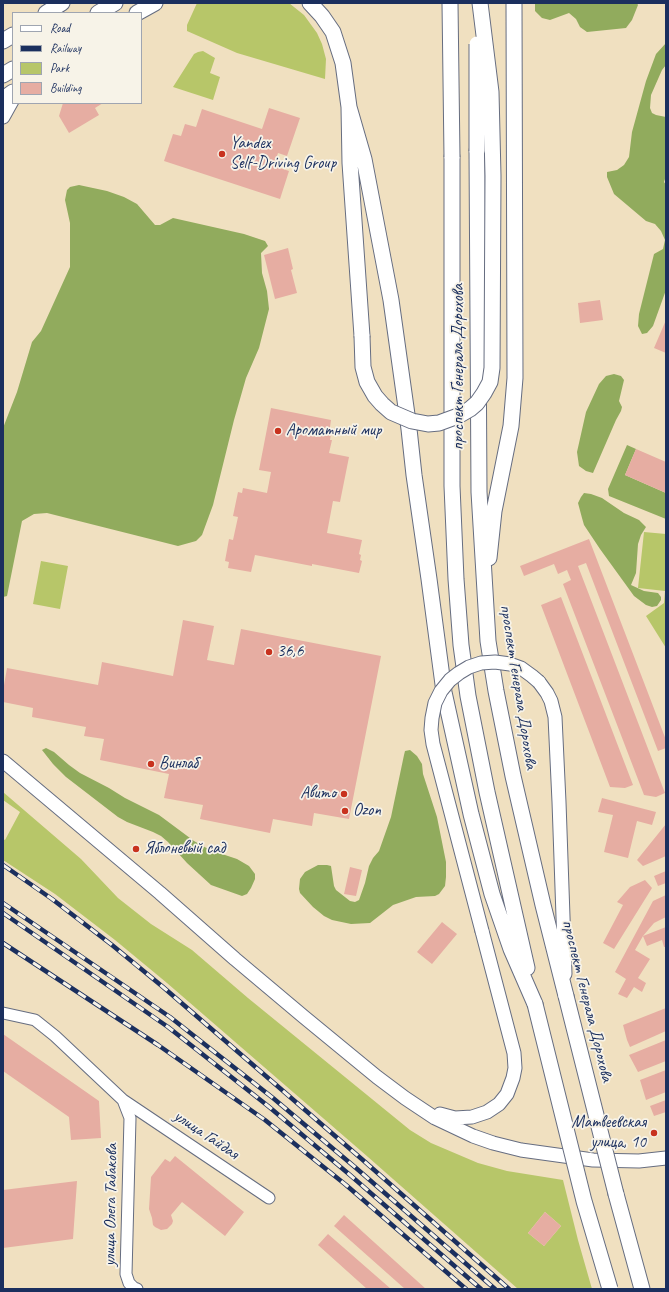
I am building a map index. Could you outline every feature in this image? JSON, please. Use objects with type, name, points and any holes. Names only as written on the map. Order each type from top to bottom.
[{"type":"main road","points":[[48,12],[62,3]]},
{"type":"main road","points":[[100,12],[115,3]]},
{"type":"main road","points":[[139,12],[155,3]]},
{"type":"main road","points":[[310,3],[322,16],[333,32],[343,63],[349,107],[350,163],[363,367],[367,382],[375,396],[391,412],[412,421],[428,424],[439,423],[458,416],[477,403],[490,382],[492,368],[491,92],[478,3]]},
{"type":"main road","name":"проспект Генерала Дорохова","points":[[450,3],[452,157],[452,486],[456,579],[461,645],[468,696],[487,792],[535,1004],[584,1201],[610,1289]]},
{"type":"main road","name":"проспект Генерала Дорохова","points":[[478,3],[477,151],[479,492],[484,602],[488,641],[496,691],[542,905],[642,1289]]},
{"type":"main road","points":[[484,602],[494,511],[511,426],[515,378],[514,3]]},
{"type":"main road","points":[[3,41],[12,36]]},
{"type":"main road","points":[[3,76],[12,70]]},
{"type":"main road","points":[[3,99],[12,93]]},
{"type":"main road","points":[[349,107],[364,159],[391,300],[444,692],[470,814],[492,894],[511,949],[535,1004]]},
{"type":"street","points":[[3,116],[12,101]]},
{"type":"street","points":[[414,1104],[436,1113],[455,1118],[472,1117],[487,1112],[499,1104],[507,1094],[515,1068],[514,1053],[433,744],[431,730],[435,703],[441,691],[450,680],[459,673],[469,667],[481,663],[495,662],[510,664],[521,668],[532,676],[539,682],[549,697],[555,717],[562,926],[566,996]]},
{"type":"street","points":[[3,761],[160,893],[235,959],[378,1077],[435,1118],[473,1136],[521,1150],[593,1160],[639,1161],[666,1158]]},
{"type":"street","name":"улица Гайдая","points":[[3,1014],[35,1020],[55,1036],[123,1100],[269,1198]]},
{"type":"street","name":"улица Гайдая","points":[[123,1100],[130,1118]]},
{"type":"street","name":"улица Олега Табакова","points":[[130,1118],[126,1274],[129,1283],[137,1289]]},
{"type":"green space","points":[[197,3],[289,3],[304,15],[317,33],[326,59],[325,79],[237,53],[187,31],[187,25]]},
{"type":"green space","points":[[535,3],[637,3],[638,5],[632,20],[626,28],[587,32],[580,27],[576,19],[569,13],[550,20],[542,18],[535,11]]},
{"type":"green space","points":[[666,43],[666,65],[662,70],[651,95],[650,108],[652,113],[666,117],[666,176],[664,182],[666,185],[666,290],[653,326],[647,333],[642,334],[638,326],[639,314],[654,254],[663,249],[665,240],[661,231],[655,224],[646,221],[614,194],[607,177],[607,172],[617,170],[624,165],[629,157],[632,132],[646,81],[656,54]]},
{"type":"green space","points":[[203,51],[215,58],[210,73],[220,77],[213,100],[173,87],[194,54]]},
{"type":"green space","points":[[79,185],[107,191],[124,197],[137,204],[155,225],[160,225],[173,218],[244,234],[265,241],[268,246],[261,253],[262,273],[267,291],[269,309],[259,348],[246,378],[213,505],[202,535],[196,541],[178,546],[47,513],[34,514],[22,521],[7,596],[3,597],[3,428],[17,392],[32,342],[41,331],[70,267],[70,223],[65,200],[67,190],[70,187]]},
{"type":"green space","points":[[614,374],[621,376],[624,380],[619,401],[622,407],[593,473],[586,471],[579,466],[577,452],[586,412],[599,384],[606,376]]},
{"type":"green space","points":[[627,445],[636,449],[625,475],[666,493],[666,519],[609,496],[608,489]]},
{"type":"green space","points":[[584,493],[602,498],[624,513],[639,520],[646,527],[638,544],[636,573],[631,585],[644,591],[658,593],[661,600],[657,606],[652,607],[646,605],[634,596],[584,525],[578,503]]},
{"type":"green space","points":[[644,532],[666,534],[666,648],[646,616],[664,603],[665,591],[638,588]]},
{"type":"green space","points":[[41,561],[68,566],[60,609],[33,604]]},
{"type":"green space","points":[[46,748],[54,752],[80,773],[159,815],[194,841],[210,850],[237,859],[249,866],[255,874],[255,879],[247,894],[242,896],[211,885],[161,836],[118,817],[66,777],[42,750]]},
{"type":"green space","points":[[410,750],[417,756],[422,764],[423,774],[437,817],[446,862],[445,886],[439,894],[435,896],[416,897],[393,905],[370,923],[351,924],[332,920],[324,916],[313,907],[300,893],[300,879],[305,872],[318,865],[331,866],[336,890],[350,901],[355,902],[359,900],[369,866],[379,851],[391,817],[405,751]]},
{"type":"green space","points":[[3,792],[81,859],[118,898],[151,924],[192,950],[248,998],[410,1130],[431,1143],[478,1163],[507,1171],[563,1180],[592,1289],[518,1289],[167,983],[115,940],[55,894],[3,860],[3,839],[5,840],[20,812],[3,800]],"holes":[[[545,1212],[561,1226],[544,1246],[528,1233]]]},
{"type":"building","points":[[63,104],[101,104],[95,108],[99,115],[69,133],[59,116]]},
{"type":"building","name":"Yandex Self-Driving Group","points":[[269,108],[300,118],[287,156],[278,153],[274,166],[289,171],[280,199],[164,161],[173,134],[181,136],[185,124],[196,127],[202,109],[262,129]]},
{"type":"building","points":[[288,248],[293,269],[291,270],[297,293],[275,299],[264,255]]},
{"type":"building","points":[[600,300],[603,320],[580,323],[578,303]]},
{"type":"building","points":[[666,320],[666,353],[654,348]]},
{"type":"building","points":[[271,408],[331,420],[329,434],[331,434],[330,440],[332,440],[329,453],[349,457],[340,502],[333,501],[327,533],[362,540],[359,554],[361,555],[360,560],[362,561],[359,573],[255,555],[251,572],[228,568],[229,562],[225,561],[229,539],[233,540],[238,517],[233,516],[238,492],[242,493],[243,488],[267,493],[271,472],[259,470]]},
{"type":"building","points":[[636,449],[666,462],[666,493],[625,475]]},
{"type":"building","points":[[589,539],[666,740],[666,748],[658,751],[586,563],[578,566],[665,793],[656,797],[644,795],[563,584],[571,580],[567,570],[558,574],[554,564],[524,576],[520,566]]},
{"type":"building","points":[[561,597],[633,785],[625,788],[610,787],[541,605]]},
{"type":"building","points":[[183,620],[214,626],[207,660],[234,665],[241,629],[381,656],[349,819],[314,813],[312,826],[273,819],[270,833],[200,819],[203,805],[164,798],[169,774],[100,760],[104,739],[84,736],[86,727],[32,717],[33,708],[3,702],[3,691],[7,668],[98,685],[102,662],[173,676]]},
{"type":"building","points":[[602,798],[656,812],[652,825],[637,821],[628,858],[604,852],[613,815],[598,812]]},
{"type":"building","points":[[666,824],[666,856],[643,866],[637,860]]},
{"type":"building","points":[[350,867],[362,870],[356,896],[344,894]]},
{"type":"building","points":[[666,871],[666,883],[658,886],[654,876]]},
{"type":"building","points":[[645,880],[652,888],[614,949],[603,943],[623,905],[617,902],[630,887]]},
{"type":"building","points":[[666,895],[666,917],[654,923],[643,936],[635,950],[650,959],[638,978],[646,983],[642,992],[634,987],[627,998],[618,994],[626,979],[615,972],[653,901]]},
{"type":"building","points":[[442,922],[457,934],[432,964],[417,952]]},
{"type":"building","points":[[666,927],[666,947],[664,947],[662,940],[647,946],[643,936]]},
{"type":"building","points":[[666,1008],[666,1031],[630,1047],[623,1025]]},
{"type":"building","points":[[3,1034],[99,1101],[101,1138],[71,1140],[69,1117],[3,1071]]},
{"type":"building","points":[[666,1040],[666,1061],[638,1072],[629,1055]]},
{"type":"building","points":[[666,1070],[666,1092],[646,1100],[640,1080]]},
{"type":"building","points":[[666,1100],[666,1112],[654,1116],[650,1106]]},
{"type":"building","points":[[175,1156],[244,1212],[225,1236],[182,1202],[171,1215],[173,1221],[167,1229],[161,1230],[153,1225],[149,1209],[151,1177],[165,1159],[170,1162]]},
{"type":"building","points":[[77,1181],[73,1239],[3,1248],[3,1190]]},
{"type":"building","points":[[545,1212],[561,1226],[544,1246],[528,1233]]},
{"type":"building","points":[[344,1215],[426,1289],[405,1289],[334,1226]]},
{"type":"building","points":[[328,1234],[391,1289],[367,1289],[318,1245]]},
{"type":"railway","points":[[3,865],[52,899],[112,945],[163,987],[509,1289]]},
{"type":"railway","points":[[3,903],[170,1017],[273,1098],[495,1289]]},
{"type":"railway","points":[[3,913],[168,1027],[268,1106],[481,1289]]},
{"type":"railway","points":[[3,943],[158,1045],[265,1120],[346,1185],[466,1289]]},
{"type":"place","name":"Yandex Self-Driving Group","points":[[222,154]]},
{"type":"place","name":"Ароматный мир","points":[[278,431]]},
{"type":"place","name":"36,6","points":[[269,652]]},
{"type":"place","name":"Винлаб","points":[[151,764]]},
{"type":"place","name":"Авито","points":[[344,794]]},
{"type":"place","name":"Ozon","points":[[345,811]]},
{"type":"place","name":"Яблоневый сад","points":[[136,849]]},
{"type":"place","name":"Матвеевская улица, 10","points":[[654,1133]]}]
